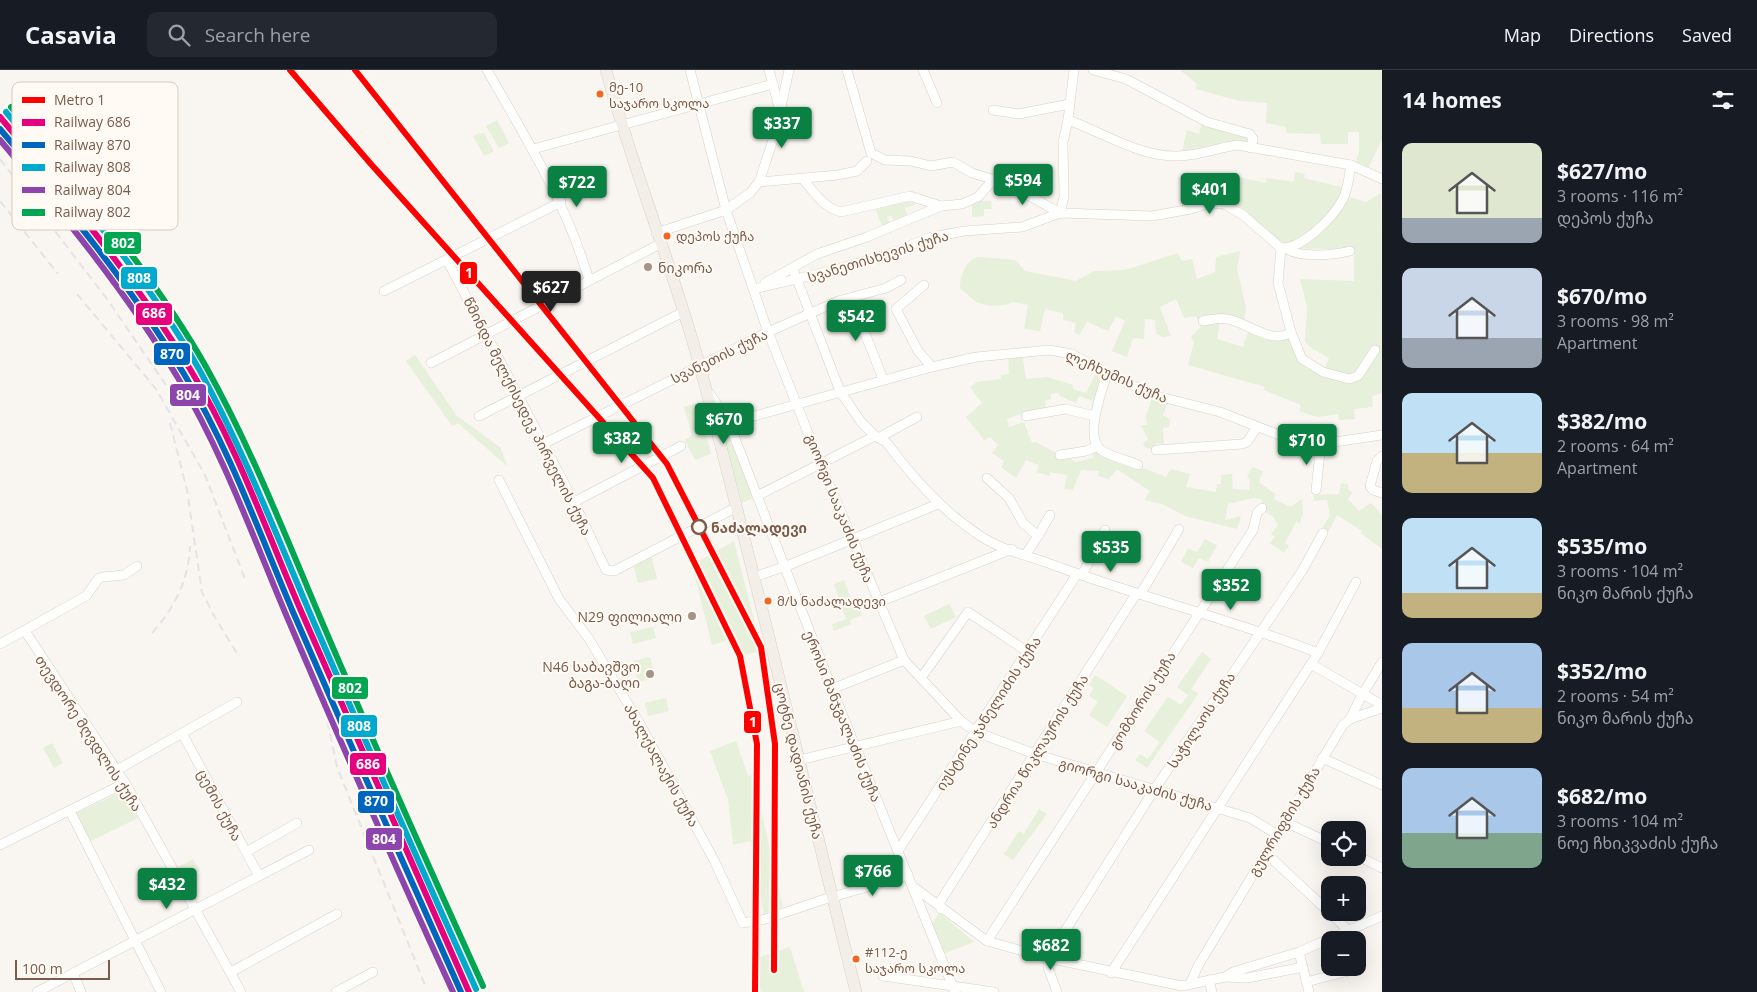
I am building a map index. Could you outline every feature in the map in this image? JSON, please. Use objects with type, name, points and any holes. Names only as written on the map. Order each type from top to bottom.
[{"type":"main road","name":"ცოტნე დადიანის ქუჩა","points":[[606,70],[621,127],[683,312],[705,387],[754,577],[856,992]]},
{"type":"street","points":[[487,70],[561,202],[577,240],[589,280]]},
{"type":"street","name":"გიორგი სააკაძის ქუჩა","points":[[690,70],[726,210],[768,332],[798,403],[820,463],[904,660],[961,721],[976,732],[1035,754],[1250,818],[1276,834]]},
{"type":"street","points":[[769,70],[780,110]]},
{"type":"street","points":[[431,362],[589,280],[658,239],[726,210],[750,193],[759,182],[780,110],[789,70]]},
{"type":"street","points":[[847,70],[869,151],[885,160],[911,161],[931,166],[953,162],[972,173],[1008,184],[1060,213],[1152,216],[1191,209],[1209,203],[1224,204],[1243,215],[1284,248],[1293,252],[1333,255],[1350,251]]},
{"type":"street","points":[[923,70],[937,103]]},
{"type":"street","points":[[1060,213],[1064,197],[1063,142],[1068,120],[1074,70]]},
{"type":"street","points":[[1093,70],[1126,79],[1207,122],[1250,134],[1253,139],[1252,148]]},
{"type":"street","points":[[533,149],[621,127],[773,84]]},
{"type":"street","points":[[993,110],[1019,114],[1069,104]]},
{"type":"street","points":[[1068,120],[1132,146],[1160,154],[1175,156],[1198,154],[1219,147],[1237,145],[1352,165],[1382,179]]},
{"type":"street","points":[[759,182],[856,171],[866,161]]},
{"type":"street","points":[[1284,248],[1307,239],[1329,218],[1343,200],[1352,165]]},
{"type":"street","points":[[803,178],[821,201],[832,210],[841,212],[910,196],[940,206]]},
{"type":"street","points":[[754,288],[793,269],[817,254],[867,237],[940,206],[970,202],[993,180]]},
{"type":"street","points":[[384,291],[561,202]]},
{"type":"street","name":"სვანეთისხევის ქუჩა","points":[[754,288],[799,279],[895,252],[928,238],[964,231],[1022,227],[1060,213]]},
{"type":"street","points":[[1284,248],[1278,283],[1291,332],[1302,359],[1313,368],[1350,380],[1358,376],[1375,350]]},
{"type":"street","name":"წმინდა მელქისედეკ პირველის ქუჩა","points":[[447,260],[574,502],[606,570],[609,572],[736,507]]},
{"type":"street","points":[[793,269],[799,279],[810,314],[840,391],[851,410],[878,436],[938,504],[984,538],[1080,575],[1318,653]]},
{"type":"street","name":"სვანეთის ქუჩა","points":[[543,444],[768,332],[851,298],[886,288],[901,280]]},
{"type":"street","points":[[924,285],[915,290],[896,309],[918,351],[932,367]]},
{"type":"street","points":[[851,298],[883,379]]},
{"type":"street","points":[[479,416],[683,312]]},
{"type":"street","points":[[1202,321],[1226,318],[1270,335],[1287,335],[1291,332]]},
{"type":"street","name":"ლეჩხუმის ქუჩა","points":[[729,423],[932,367],[976,357],[1049,350],[1072,354],[1107,374],[1157,396],[1220,412],[1292,440],[1321,444],[1382,435]]},
{"type":"street","points":[[1107,374],[1095,416],[1094,432],[1098,446],[1100,450],[1138,465]]},
{"type":"street","name":"ეროსი მანჯგალაძის ქუჩა","points":[[705,387],[729,423],[832,690],[922,906],[954,989]]},
{"type":"street","points":[[1026,416],[1065,409],[1095,416]]},
{"type":"street","points":[[757,496],[820,463],[916,417]]},
{"type":"street","points":[[1156,450],[1242,444],[1247,442],[1257,427]]},
{"type":"street","points":[[1316,490],[1321,444]]},
{"type":"street","points":[[574,502],[681,446]]},
{"type":"street","points":[[1060,456],[1086,452],[1098,446]]},
{"type":"street","points":[[1382,456],[1377,461],[1370,486],[1373,490],[1382,493]]},
{"type":"street","points":[[987,478],[1009,498],[1023,523],[1038,536]]},
{"type":"street","name":"ახალქალაქის ქუჩა","points":[[499,480],[559,599],[588,639],[640,724],[714,860],[742,923],[766,919],[832,897]]},
{"type":"street","points":[[754,577],[784,567],[938,504]]},
{"type":"street","name":"გომბორის ქუჩა","points":[[986,941],[1253,530],[1257,513],[1262,508]]},
{"type":"street","points":[[1026,554],[1050,515]]},
{"type":"street","name":"ანდრია წიკლაურის ქუჩა","points":[[941,909],[940,902],[1179,529]]},
{"type":"street","name":"იუსტინე ჯანელიძის ქუჩა","points":[[898,851],[1080,575],[1105,530]]},
{"type":"street","name":"საჭილაოს ქუჩა","points":[[1048,958],[1154,790],[1258,632],[1296,579],[1323,533]]},
{"type":"street","points":[[879,602],[1012,549]]},
{"type":"street","points":[[0,644],[86,596],[101,577],[124,575],[137,566]]},
{"type":"street","points":[[1111,973],[1216,807],[1318,653],[1356,582]]},
{"type":"street","points":[[921,678],[968,612],[1028,652]]},
{"type":"street","name":"თევდორე მღვდლის ქუჩა","points":[[25,631],[125,783],[242,992]]},
{"type":"street","points":[[832,690],[904,660]]},
{"type":"street","name":"გულრიფშის ქუჩა","points":[[1186,985],[1266,853],[1283,821],[1345,722],[1350,719],[1382,662]]},
{"type":"street","points":[[1311,664],[1382,706]]},
{"type":"street","points":[[117,770],[237,702]]},
{"type":"street","points":[[1350,719],[1382,706]]},
{"type":"street","points":[[799,760],[961,721]]},
{"type":"street","name":"ცემის ქუჩა","points":[[182,733],[259,876]]},
{"type":"street","points":[[1322,758],[1382,785]]},
{"type":"street","points":[[0,845],[125,783]]},
{"type":"street","points":[[70,811],[161,992]]},
{"type":"street","points":[[1283,821],[1321,839]]},
{"type":"street","points":[[246,852],[298,823]]},
{"type":"street","points":[[37,992],[309,850]]},
{"type":"street","points":[[1266,853],[1348,930]]},
{"type":"street","points":[[1366,860],[1382,868]]},
{"type":"street","points":[[832,897],[908,875]]},
{"type":"street","points":[[914,888],[986,941],[1111,973],[1186,985]]},
{"type":"street","points":[[922,906],[931,901]]},
{"type":"street","points":[[922,906],[941,909]]},
{"type":"street","points":[[928,923],[941,909]]},
{"type":"street","points":[[231,972],[338,914]]},
{"type":"street","points":[[1225,977],[1233,972],[1299,952],[1382,916]]},
{"type":"street","points":[[1299,952],[1309,992]]},
{"type":"street","points":[[1048,958],[1048,968],[1057,992]]},
{"type":"street","points":[[1170,992],[1186,985],[1209,980],[1225,977],[1248,978],[1302,967]]},
{"type":"street","points":[[336,992],[373,972]]},
{"type":"street","points":[[73,973],[82,992]]},
{"type":"street","points":[[883,976],[954,989],[994,992]]},
{"type":"street","points":[[1306,982],[1329,976]]},
{"type":"street","points":[[1209,980],[1212,992]]},
{"type":"green space","points":[[1180,70],[1382,70],[1382,140],[1368,168],[1356,162],[1359,151],[1359,132],[1348,132],[1348,144],[1321,144],[1320,134],[1286,133],[1286,127],[1266,123],[1267,103],[1240,101],[1195,89],[1197,84]]},
{"type":"green space","points":[[497,120],[509,143],[499,148],[486,126]]},
{"type":"green space","points":[[1202,122],[1247,136],[1248,142],[1225,142],[1182,152],[1187,130],[1199,134]]},
{"type":"green space","points":[[484,133],[494,151],[484,156],[473,136]]},
{"type":"green space","points":[[1295,172],[1305,174],[1304,178],[1345,188],[1335,206],[1318,226],[1298,240],[1279,243],[1250,214],[1237,204],[1228,201],[1234,176],[1266,183],[1266,178],[1294,182]]},
{"type":"green space","points":[[1381,193],[1382,393],[1372,396],[1373,407],[1354,409],[1355,419],[1339,420],[1338,414],[1317,417],[1299,411],[1301,405],[1264,390],[1265,387],[1188,365],[1194,342],[1191,336],[1201,327],[1196,316],[1184,318],[1176,299],[1160,307],[1171,336],[1163,337],[1156,334],[1155,320],[1145,319],[1144,339],[1133,338],[1127,357],[1112,351],[1125,321],[1116,316],[1108,331],[1087,322],[1079,335],[1074,332],[1076,323],[1063,320],[1063,313],[1045,309],[1040,331],[1024,329],[1028,305],[1013,302],[1005,305],[990,306],[976,302],[960,288],[964,270],[973,259],[978,257],[1015,260],[1025,271],[1076,281],[1094,271],[1125,270],[1178,253],[1182,261],[1192,259],[1197,279],[1215,272],[1216,257],[1240,251],[1237,270],[1246,307],[1244,323],[1221,314],[1217,339],[1243,347],[1249,329],[1291,338],[1300,358],[1323,373],[1329,358],[1305,342],[1307,307],[1300,279],[1354,281],[1354,250],[1296,248],[1346,196],[1366,202]]},
{"type":"green space","points":[[980,197],[983,201],[991,201],[992,209],[984,209],[984,216],[972,217],[972,204]]},
{"type":"green space","points":[[900,201],[914,203],[915,205],[905,208],[908,217],[895,222],[891,215],[887,217],[890,223],[882,226],[876,210]]},
{"type":"green space","points":[[1022,354],[1026,379],[1047,377],[1073,385],[1073,389],[1086,393],[1096,373],[1104,378],[1097,402],[1079,396],[1076,403],[1060,396],[1059,393],[1051,394],[1051,399],[1045,401],[1046,409],[1036,411],[1035,409],[1007,419],[1009,427],[1024,422],[1032,443],[1036,442],[1056,453],[1059,460],[1070,459],[1076,462],[1093,458],[1092,453],[1098,450],[1166,477],[1171,469],[1190,474],[1186,487],[1216,492],[1217,484],[1221,484],[1221,475],[1232,474],[1233,489],[1249,490],[1250,479],[1247,478],[1252,467],[1263,471],[1259,482],[1275,494],[1274,499],[1290,507],[1302,499],[1303,513],[1300,524],[1296,522],[1285,543],[1289,546],[1284,553],[1270,543],[1275,537],[1271,534],[1278,525],[1273,516],[1266,513],[1261,499],[1253,498],[1228,504],[1225,520],[1241,516],[1237,529],[1185,516],[1162,504],[1144,500],[1150,491],[1117,469],[1109,479],[1098,476],[1099,471],[1081,470],[1073,490],[1064,489],[1067,475],[1050,472],[1049,476],[1037,472],[1039,465],[1026,460],[1016,478],[1001,467],[1004,461],[992,453],[998,445],[990,437],[984,440],[966,417],[982,403],[970,387],[977,382],[1001,379],[1001,375],[1009,374],[1008,355]]},
{"type":"green space","points":[[415,355],[457,416],[501,448],[507,466],[458,423],[452,426],[406,361]]},
{"type":"green space","points":[[1152,397],[1168,402],[1163,415],[1170,419],[1169,427],[1163,428],[1164,444],[1157,443],[1153,450],[1145,447],[1143,443],[1148,440],[1141,425],[1147,425],[1146,416]]},
{"type":"green space","points":[[698,403],[711,454],[695,460],[685,440],[692,435],[684,407]]},
{"type":"green space","points":[[717,407],[753,498],[742,503],[715,408]]},
{"type":"green space","points":[[1341,483],[1349,485],[1348,488],[1352,493],[1348,499],[1359,511],[1371,503],[1382,515],[1382,549],[1361,533],[1362,531],[1337,515],[1328,532],[1322,528],[1330,516],[1327,500],[1314,501],[1314,495],[1339,494]]},
{"type":"green space","points":[[1205,539],[1217,545],[1208,562],[1199,558],[1193,568],[1181,562],[1188,548],[1197,552]]},
{"type":"green space","points":[[734,541],[762,651],[739,656],[734,638],[712,645],[692,565]]},
{"type":"green space","points":[[651,555],[657,579],[638,583],[634,565]]},
{"type":"green space","points":[[844,580],[855,610],[860,610],[862,615],[850,620],[851,624],[834,631],[832,624],[846,619],[834,584]]},
{"type":"green space","points":[[949,604],[956,617],[931,629],[924,616]]},
{"type":"green space","points":[[653,627],[656,638],[633,644],[630,632]]},
{"type":"green space","points":[[1202,652],[1211,659],[1191,689],[1198,694],[1147,768],[1135,760],[1140,754],[1148,759],[1160,742],[1144,731],[1168,697],[1181,705],[1188,695],[1177,687]]},
{"type":"green space","points":[[650,657],[655,678],[638,682],[633,661]]},
{"type":"green space","points":[[1095,675],[1127,696],[1107,727],[1089,715],[1098,702],[1089,696],[1094,688],[1089,685]]},
{"type":"green space","points":[[666,698],[669,711],[648,716],[645,703]]},
{"type":"green space","points":[[736,741],[748,776],[753,775],[783,907],[764,914],[750,841],[733,845],[728,800],[710,751]]},
{"type":"green space","points":[[52,743],[63,763],[54,768],[43,748]]},
{"type":"green space","points":[[123,791],[138,818],[89,842],[75,814]]},
{"type":"green space","points":[[1039,809],[1047,814],[1013,860],[1004,854],[1019,831],[1024,834]]},
{"type":"green space","points":[[193,859],[200,871],[186,879],[179,867]]},
{"type":"green space","points":[[940,913],[974,942],[943,954],[931,924]]},
{"type":"green space","points":[[790,947],[804,992],[761,992],[751,960]]},
{"type":"railway","points":[[0,159],[12,175]]},
{"type":"railway","points":[[0,201],[12,216]]},
{"type":"railway","points":[[23,230],[58,274]]},
{"type":"railway","points":[[54,230],[107,299],[166,385]]},
{"type":"railway","points":[[77,294],[156,389],[205,475],[245,579]]},
{"type":"railway","points":[[170,423],[187,490],[202,592],[238,655]]},
{"type":"railway","points":[[152,633],[167,614],[179,593],[187,570],[190,546]]},
{"type":"railway","points":[[312,658],[320,686],[337,767],[425,985]]},
{"type":"metro line","name":"1","points":[[290,70],[370,163],[653,478],[740,656],[757,744],[755,992]]},
{"type":"metro line","name":"1","points":[[355,70],[667,464],[761,647],[775,744],[774,970]]},
{"type":"rail line","name":"808","points":[[6,112],[12,119]]},
{"type":"rail line","name":"686","points":[[0,117],[12,132]]},
{"type":"rail line","name":"870","points":[[0,129],[12,143]]},
{"type":"rail line","name":"804","points":[[0,140],[12,154]]},
{"type":"rail line","name":"804","points":[[74,230],[116,285],[158,346],[178,378],[209,436],[237,496],[328,711],[453,992]]},
{"type":"rail line","name":"870","points":[[83,230],[120,278],[164,341],[215,431],[243,491],[293,612],[397,850],[461,992]]},
{"type":"rail line","name":"686","points":[[92,230],[124,271],[169,336],[207,398],[222,427],[250,488],[384,802],[469,992]]},
{"type":"rail line","name":"808","points":[[103,230],[133,268],[178,335],[199,369],[231,432],[476,989]]},
{"type":"rail line","name":"802","points":[[112,230],[162,297],[205,365],[222,396],[267,492],[361,713],[483,986]]},
{"type":"place","name":"მე-10 საჯარო სკოლა","points":[[600,94]]},
{"type":"place","name":"დეპოს ქუჩა","points":[[667,236]]},
{"type":"place","name":"ნიკორა","points":[[648,267]]},
{"type":"place","name":"ნაძალადევი","points":[[699,527]]},
{"type":"place","name":"მ/ს ნაძალადევი","points":[[768,601]]},
{"type":"place","name":"N29 ფილიალი","points":[[692,616]]},
{"type":"place","name":"N46 საბავშვო ბაგა-ბაღი","points":[[650,674]]},
{"type":"place","name":"#112-ე საჯარო სკოლა","points":[[856,959]]}]
